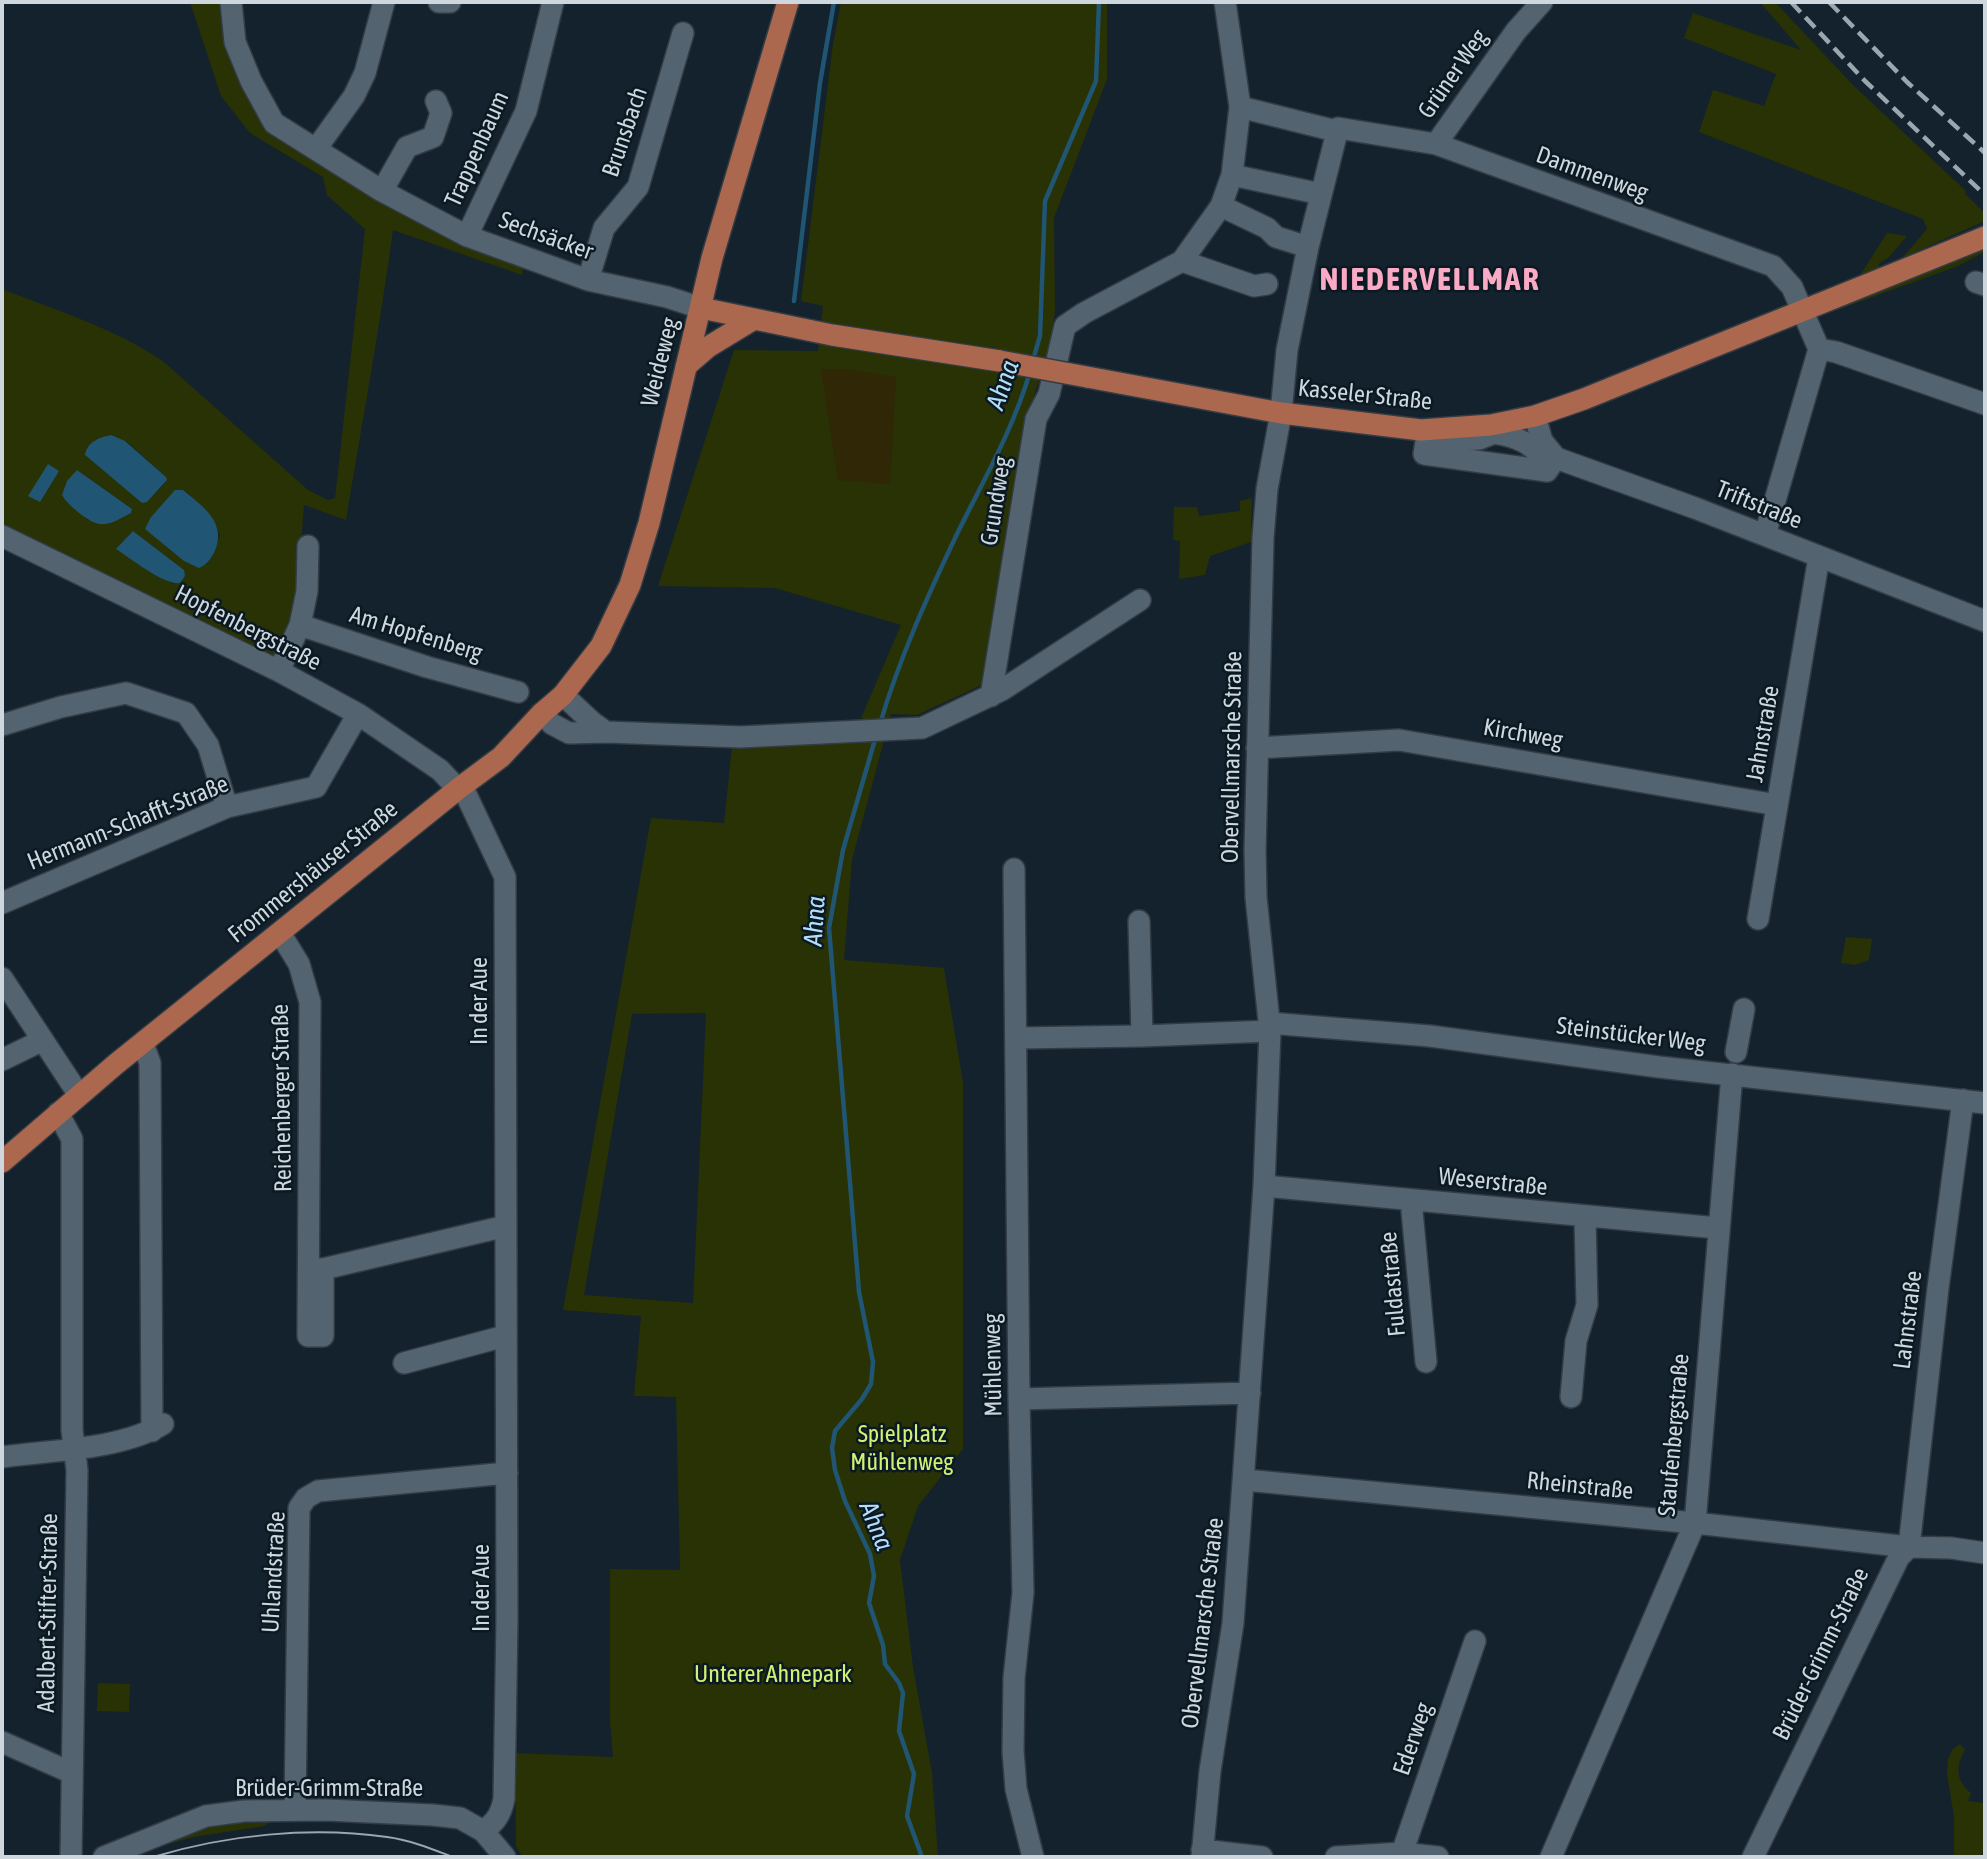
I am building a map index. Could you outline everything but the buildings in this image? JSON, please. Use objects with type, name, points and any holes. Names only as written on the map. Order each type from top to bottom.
[{"type":"main road","name":"Weideweg","points":[[542,713],[563,695],[601,646],[630,585],[649,523],[712,258],[788,2]]},
{"type":"main road","name":"Kasseler Straße","points":[[701,308],[832,335],[1000,361],[1281,412],[1421,430],[1491,425],[1535,416],[1584,399],[1985,237]]},
{"type":"main road","points":[[686,366],[708,347],[754,319]]},
{"type":"main road","name":"Frommershäuser Straße","points":[[2,1162],[79,1095],[500,757],[542,713]]},
{"type":"street","name":"Sechsäcker","points":[[231,2],[235,42],[251,81],[274,123],[382,191],[467,236],[588,280],[667,297],[701,308]]},
{"type":"street","points":[[316,149],[354,96],[365,73],[384,2]]},
{"type":"street","points":[[439,2],[450,2]]},
{"type":"street","name":"Trappenbaum","points":[[467,236],[526,111],[553,2]]},
{"type":"street","points":[[1225,2],[1240,107],[1231,175],[1221,206],[1182,261],[1254,286],[1266,284]]},
{"type":"street","name":"Grüner Weg","points":[[1436,145],[1516,31],[1542,2]]},
{"type":"street","name":"Brunsbach","points":[[588,280],[604,228],[638,187],[683,33]]},
{"type":"street","points":[[382,191],[407,147],[433,137],[442,113],[436,101]]},
{"type":"street","name":"Dammenweg","points":[[1240,107],[1337,130],[1436,145],[1773,266],[1792,287],[1819,349]]},
{"type":"street","name":"Obervellmarsche Straße","points":[[1202,1854],[1210,1771],[1233,1623],[1264,1186],[1270,1027],[1256,897],[1263,538],[1267,489],[1281,412],[1287,350],[1308,247],[1337,130]]},
{"type":"street","points":[[1231,175],[1321,194]]},
{"type":"street","points":[[1221,206],[1267,228],[1276,237],[1308,247]]},
{"type":"street","name":"Grundweg","points":[[991,696],[1036,419],[1049,394],[1065,326],[1084,313],[1182,261]]},
{"type":"street","points":[[1765,535],[1819,349],[1836,352],[1985,404]]},
{"type":"street","name":"Triftstraße","points":[[1535,416],[1542,441],[1556,458],[1765,535],[1985,621]]},
{"type":"street","points":[[1494,433],[1512,435],[1529,443],[1551,466],[1547,471],[1424,454],[1425,447],[1426,441],[1479,439],[1494,433]]},
{"type":"street","name":"Hopfenbergstraße","points":[[2,536],[278,671],[358,714],[440,770],[460,788]]},
{"type":"street","points":[[278,671],[300,625],[307,591],[308,546]]},
{"type":"street","name":"Jahnstraße","points":[[1758,919],[1819,557]]},
{"type":"street","points":[[542,713],[552,724],[569,733],[741,737],[922,728],[991,696],[1140,600]]},
{"type":"street","name":"Am Hopfenberg","points":[[300,625],[427,667],[518,692]]},
{"type":"street","points":[[2,725],[61,707],[126,693],[186,713],[208,745],[227,807]]},
{"type":"street","points":[[563,695],[606,732]]},
{"type":"street","name":"Hermann-Schafft-Straße","points":[[2,903],[227,807],[316,787],[358,714]]},
{"type":"street","name":"Kirchweg","points":[[1257,748],[1399,740],[1777,805]]},
{"type":"street","name":"In der Aue","points":[[460,788],[505,877],[505,1799],[502,1813],[483,1831]]},
{"type":"street","name":"Mühlenweg","points":[[1014,869],[1023,1593],[1014,1678],[1013,1751],[1016,1789],[1033,1857]]},
{"type":"street","points":[[1139,921],[1142,1037]]},
{"type":"street","name":"Reichenberger Straße","points":[[280,933],[299,964],[310,1002],[316,1269],[506,1226]]},
{"type":"street","points":[[2,978],[79,1095]]},
{"type":"street","points":[[1737,1052],[1744,1009]]},
{"type":"street","name":"Steinstücker Weg","points":[[1017,1038],[1142,1037],[1270,1027],[1430,1036],[1659,1067],[1985,1102]]},
{"type":"street","points":[[2,1060],[43,1040]]},
{"type":"street","points":[[2,1457],[73,1434],[159,1427],[150,1063],[143,1044]]},
{"type":"street","name":"Staufenbergstraße","points":[[1551,1857],[1695,1523],[1732,1074]]},
{"type":"street","name":"Lahnstraße","points":[[1909,1547],[1938,1288],[1963,1100]]},
{"type":"street","points":[[58,1113],[72,1139],[73,1434]]},
{"type":"street","name":"Weserstraße","points":[[1264,1186],[1718,1228]]},
{"type":"street","name":"Fuldastraße","points":[[1411,1200],[1426,1362]]},
{"type":"street","points":[[1571,1397],[1576,1341],[1587,1305],[1585,1217]]},
{"type":"street","points":[[404,1363],[505,1336]]},
{"type":"street","points":[[1019,1399],[1250,1394]]},
{"type":"street","name":"Adalbert-Stifter-Straße","points":[[71,1857],[77,1470],[73,1434]]},
{"type":"street","name":"Uhlandstraße","points":[[295,1810],[299,1508],[317,1491],[507,1474]]},
{"type":"street","name":"Rheinstraße","points":[[1245,1480],[1695,1523],[1909,1547]]},
{"type":"street","points":[[1909,1547],[1951,1548],[1985,1553]]},
{"type":"street","name":"Brüder-Grimm-Straße","points":[[1753,1857],[1892,1571],[1909,1547]]},
{"type":"street","name":"Ederweg","points":[[1402,1853],[1475,1641]]},
{"type":"street","points":[[2,1742],[72,1773]]},
{"type":"street","name":"Brüder-Grimm-Straße","points":[[104,1857],[206,1816],[244,1811],[295,1810],[460,1818],[483,1831],[505,1857]]},
{"type":"street","points":[[1336,1857],[1402,1853],[1438,1857]]},
{"type":"street","points":[[1202,1854],[1262,1857]]},
{"type":"green space","points":[[190,2],[223,2],[267,123],[524,262],[522,275],[393,230],[346,520],[304,505],[296,610],[277,657],[2,523],[2,289],[85,321],[145,350],[164,362],[308,490],[328,500],[335,498],[365,229],[327,195],[323,177],[250,133],[221,96]],"holes":[[[126,441],[166,477],[165,483],[147,502],[142,502],[85,455]],[[77,470],[132,509],[88,520],[64,498]],[[176,490],[183,490],[195,500],[220,535],[211,559],[151,517]],[[133,531],[184,570],[173,584],[117,549]]]},
{"type":"green space","points":[[841,2],[1107,2],[1107,79],[1054,218],[1055,311],[1050,349],[1028,413],[986,683],[917,715],[891,714],[852,860],[844,960],[944,968],[963,1082],[963,1449],[918,1506],[900,1560],[913,1667],[932,1773],[938,1857],[523,1857],[516,1847],[515,1753],[613,1757],[610,1721],[610,1569],[680,1570],[676,1397],[634,1396],[641,1316],[563,1310],[651,818],[724,823],[732,746],[860,739],[862,716],[901,625],[775,588],[658,586],[734,350],[818,351],[823,306],[801,301],[833,44]],"holes":[[[706,1013],[693,1303],[584,1295],[632,1014]]]},
{"type":"green space","points":[[1760,2],[1775,2],[1853,85],[1966,191],[1965,194],[1985,213],[1985,221],[1902,258],[1927,229],[1923,219],[1699,132],[1713,90],[1764,106],[1776,74],[1684,38],[1693,13],[1801,50]]},
{"type":"green space","points":[[1887,233],[1907,236],[1888,258],[1879,263],[1879,270],[1859,277]]},
{"type":"green space","points":[[1985,245],[1985,252],[1958,266],[1815,318],[1816,314]]},
{"type":"green space","points":[[1252,498],[1251,526],[1254,541],[1210,556],[1205,575],[1179,579],[1180,541],[1173,540],[1174,507],[1197,507],[1199,516],[1240,511],[1240,501]]},
{"type":"green space","points":[[1846,937],[1872,939],[1869,960],[1855,965],[1841,963]]},
{"type":"green space","points":[[98,1683],[130,1684],[129,1712],[97,1711]]},
{"type":"green space","points":[[1960,1744],[1965,1750],[1959,1773],[1962,1783],[1971,1793],[1968,1801],[1985,1803],[1985,1848],[1980,1857],[1954,1857],[1954,1817],[1947,1774],[1948,1759],[1952,1750]]},
{"type":"green space","points":[[277,1817],[264,1826],[194,1837],[138,1852],[198,1825]]},
{"type":"sand","points":[[821,369],[845,369],[896,377],[890,484],[838,480]]},
{"type":"water","points":[[111,435],[125,441],[166,477],[167,480],[147,502],[142,503],[85,455],[91,443]]},
{"type":"water","points":[[48,464],[59,471],[40,502],[28,496]]},
{"type":"water","points":[[77,470],[132,509],[131,513],[116,521],[98,524],[78,512],[62,495],[67,481]]},
{"type":"water","points":[[175,490],[183,490],[199,503],[216,525],[218,543],[208,562],[199,568],[184,561],[145,529],[151,517]]},
{"type":"water","points":[[133,531],[184,570],[185,576],[180,583],[157,576],[116,549]]},
{"type":"waterway","points":[[794,301],[820,83],[834,2]]},
{"type":"waterway","name":"Ahna","points":[[1033,360],[1040,336],[1045,201],[1096,81],[1099,2]]},
{"type":"waterway","name":"Ahna","points":[[880,724],[896,675],[935,580],[1006,435],[1030,372]]},
{"type":"waterway","name":"Ahna","points":[[876,736],[843,850],[829,928],[859,1292],[873,1362],[871,1384],[835,1431],[832,1448],[835,1470],[845,1501],[870,1554],[874,1576],[869,1603],[883,1645],[885,1664],[903,1693],[899,1731],[914,1774],[907,1816],[922,1857]]},
{"type":"tram line","points":[[153,1857],[239,1838],[328,1832],[396,1838],[453,1857]]},
{"type":"railway","points":[[1791,2],[1865,81],[1985,195]]},
{"type":"railway","points":[[1829,2],[1907,82],[1985,153]]},
{"type":"district","name":"NIEDERVELLMAR","points":[[1430,280]]},
{"type":"park label","name":"Spielplatz Mühlenweg","points":[[902,1448]]},
{"type":"park label","name":"Unterer Ahnepark","points":[[773,1674]]}]
